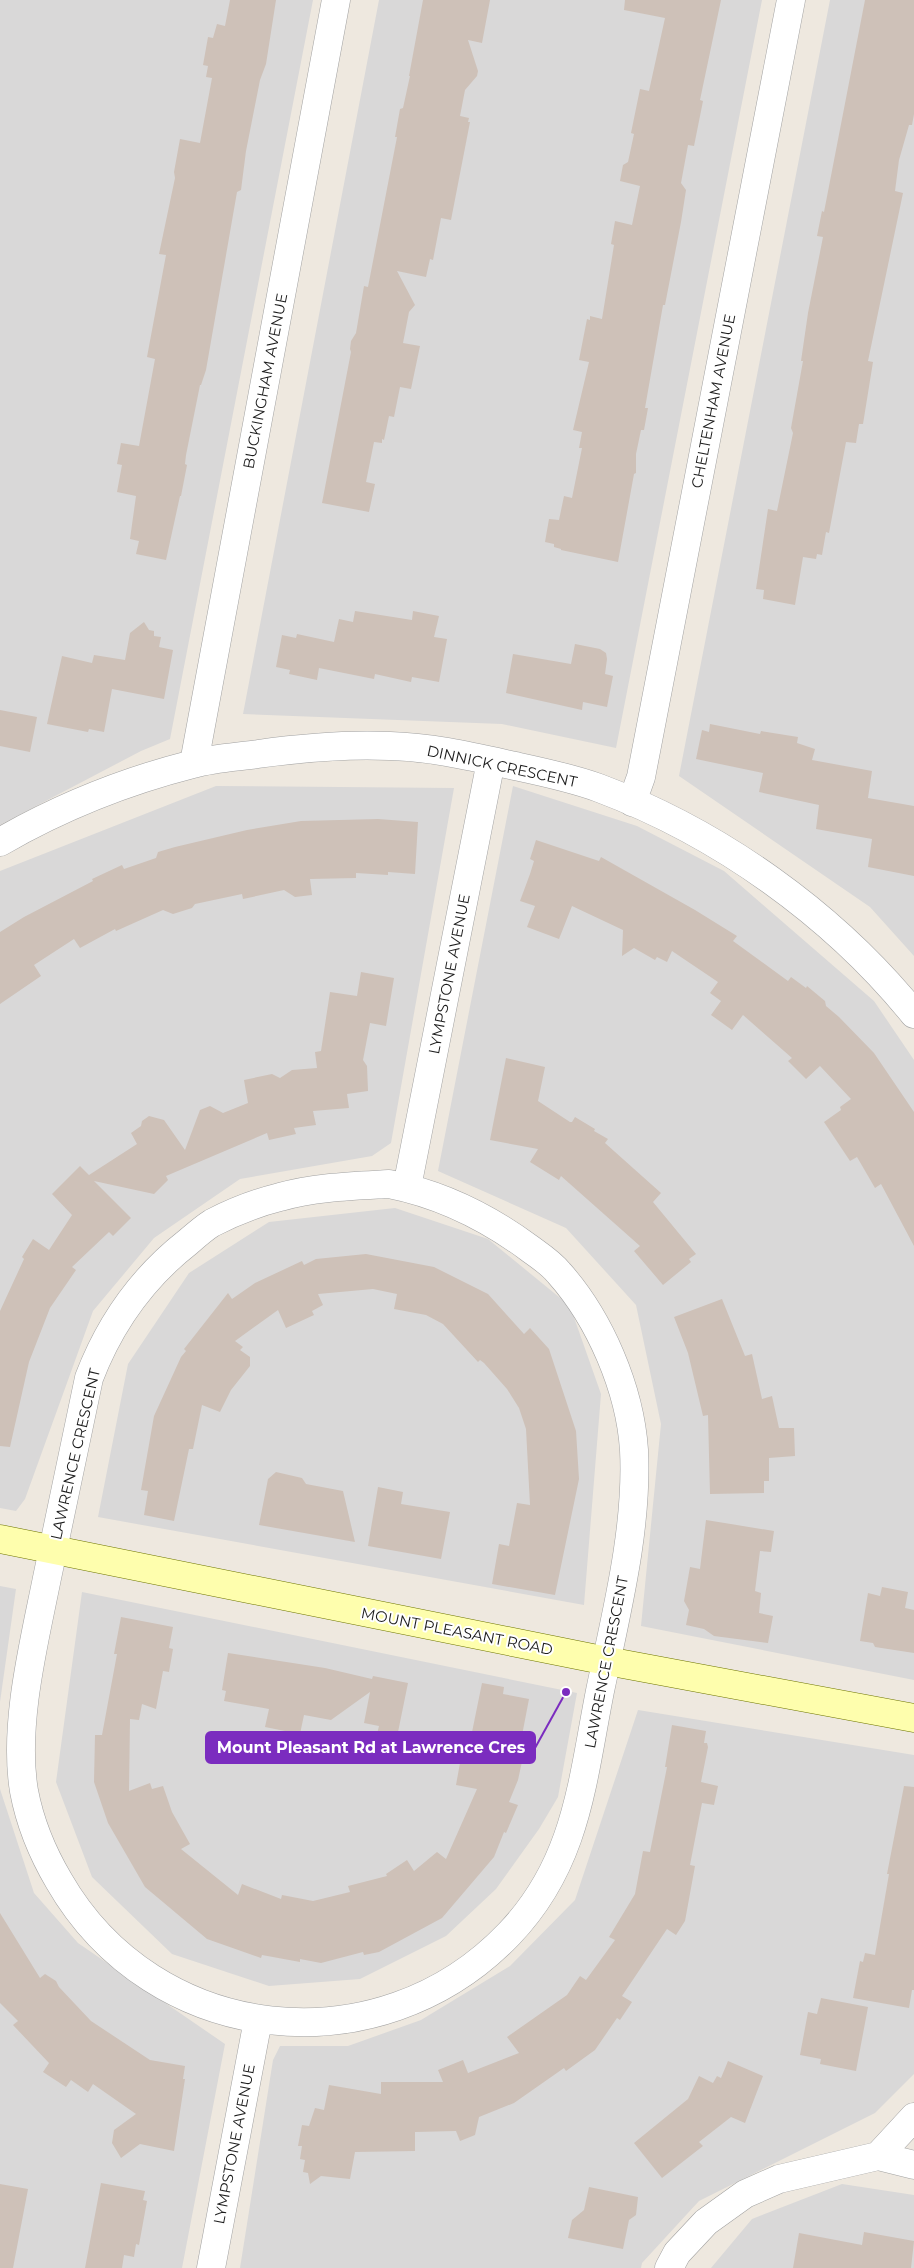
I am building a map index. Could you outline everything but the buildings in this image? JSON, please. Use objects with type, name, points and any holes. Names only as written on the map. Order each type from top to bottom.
[{"type":"main road","name":"MOUNT PLEASANT ROAD","points":[[0,1539],[607,1661],[914,1718]]},
{"type":"street","name":"BUCKINGHAM AVENUE","points":[[194,763],[336,0]]},
{"type":"street","name":"CHELTENHAM AVENUE","points":[[632,802],[641,776],[791,0]]},
{"type":"street","name":"DINNICK CRESCENT","points":[[0,842],[78,804],[125,785],[194,763],[288,750],[390,746],[436,750],[546,773],[598,787],[666,818],[726,851],[791,895],[849,946],[901,998],[914,1014]]},
{"type":"street","name":"LYMPSTONE AVENUE","points":[[407,1187],[491,761]]},
{"type":"street","name":"LAWRENCE CRESCENT","points":[[389,1184],[407,1187],[440,1198],[486,1219],[514,1237],[558,1271],[579,1300],[610,1352],[629,1416],[634,1451],[631,1519],[615,1625],[573,1826],[561,1858],[538,1897],[512,1931],[488,1954],[454,1980],[422,1997],[390,2009],[356,2018],[324,2023],[258,2020],[189,2000],[161,1986],[131,1964],[86,1921],[59,1882],[38,1840],[24,1794],[22,1745],[31,1658],[90,1378],[110,1330],[145,1281],[173,1253],[211,1224],[245,1208],[281,1196],[312,1190],[389,1184]]},
{"type":"street","name":"LYMPSTONE AVENUE","points":[[211,2268],[258,2020]]},
{"type":"street","points":[[878,2156],[914,2117]]},
{"type":"street","points":[[669,2268],[677,2253],[706,2222],[745,2194],[779,2179],[878,2156],[914,2165]]},
{"type":"shaded area","points":[[0,0],[313,0],[170,739],[141,751],[0,825]]},
{"type":"shaded area","points":[[379,0],[762,0],[616,748],[502,724],[243,714]]},
{"type":"shaded area","points":[[830,0],[914,0],[914,956],[870,907],[679,776]]},
{"type":"shaded area","points":[[216,786],[454,788],[391,1143],[372,1156],[240,1179],[154,1238],[93,1311],[25,1499],[16,1511],[0,1508],[0,871]]},
{"type":"shaded area","points":[[513,786],[637,826],[724,871],[874,1001],[914,1060],[914,1680],[641,1626],[661,1424],[636,1305],[566,1228],[438,1171]]},
{"type":"shaded area","points":[[395,1208],[488,1239],[570,1306],[601,1394],[584,1605],[98,1517],[128,1364],[189,1273],[269,1222]]},
{"type":"shaded area","points":[[0,1586],[16,1589],[0,1702]]},
{"type":"shaded area","points":[[82,1592],[577,1693],[558,1797],[539,1829],[496,1889],[446,1936],[360,1979],[269,1986],[172,1954],[92,1877],[56,1782]]},
{"type":"shaded area","points":[[638,1710],[914,1755],[914,2074],[875,2113],[699,2201],[642,2263],[641,2268],[240,2268],[273,2060],[280,2046],[348,2046],[421,2020],[510,1966],[575,1900]]},
{"type":"shaded area","points":[[0,1789],[34,1893],[78,1943],[225,2044],[182,2268],[0,2268]]},
{"type":"shaded area","points":[[842,2184],[914,2195],[914,2268],[711,2268],[752,2219]]},
{"type":"place","name":"Mount Pleasant Rd at Lawrence Cres","points":[[566,1692]]}]
